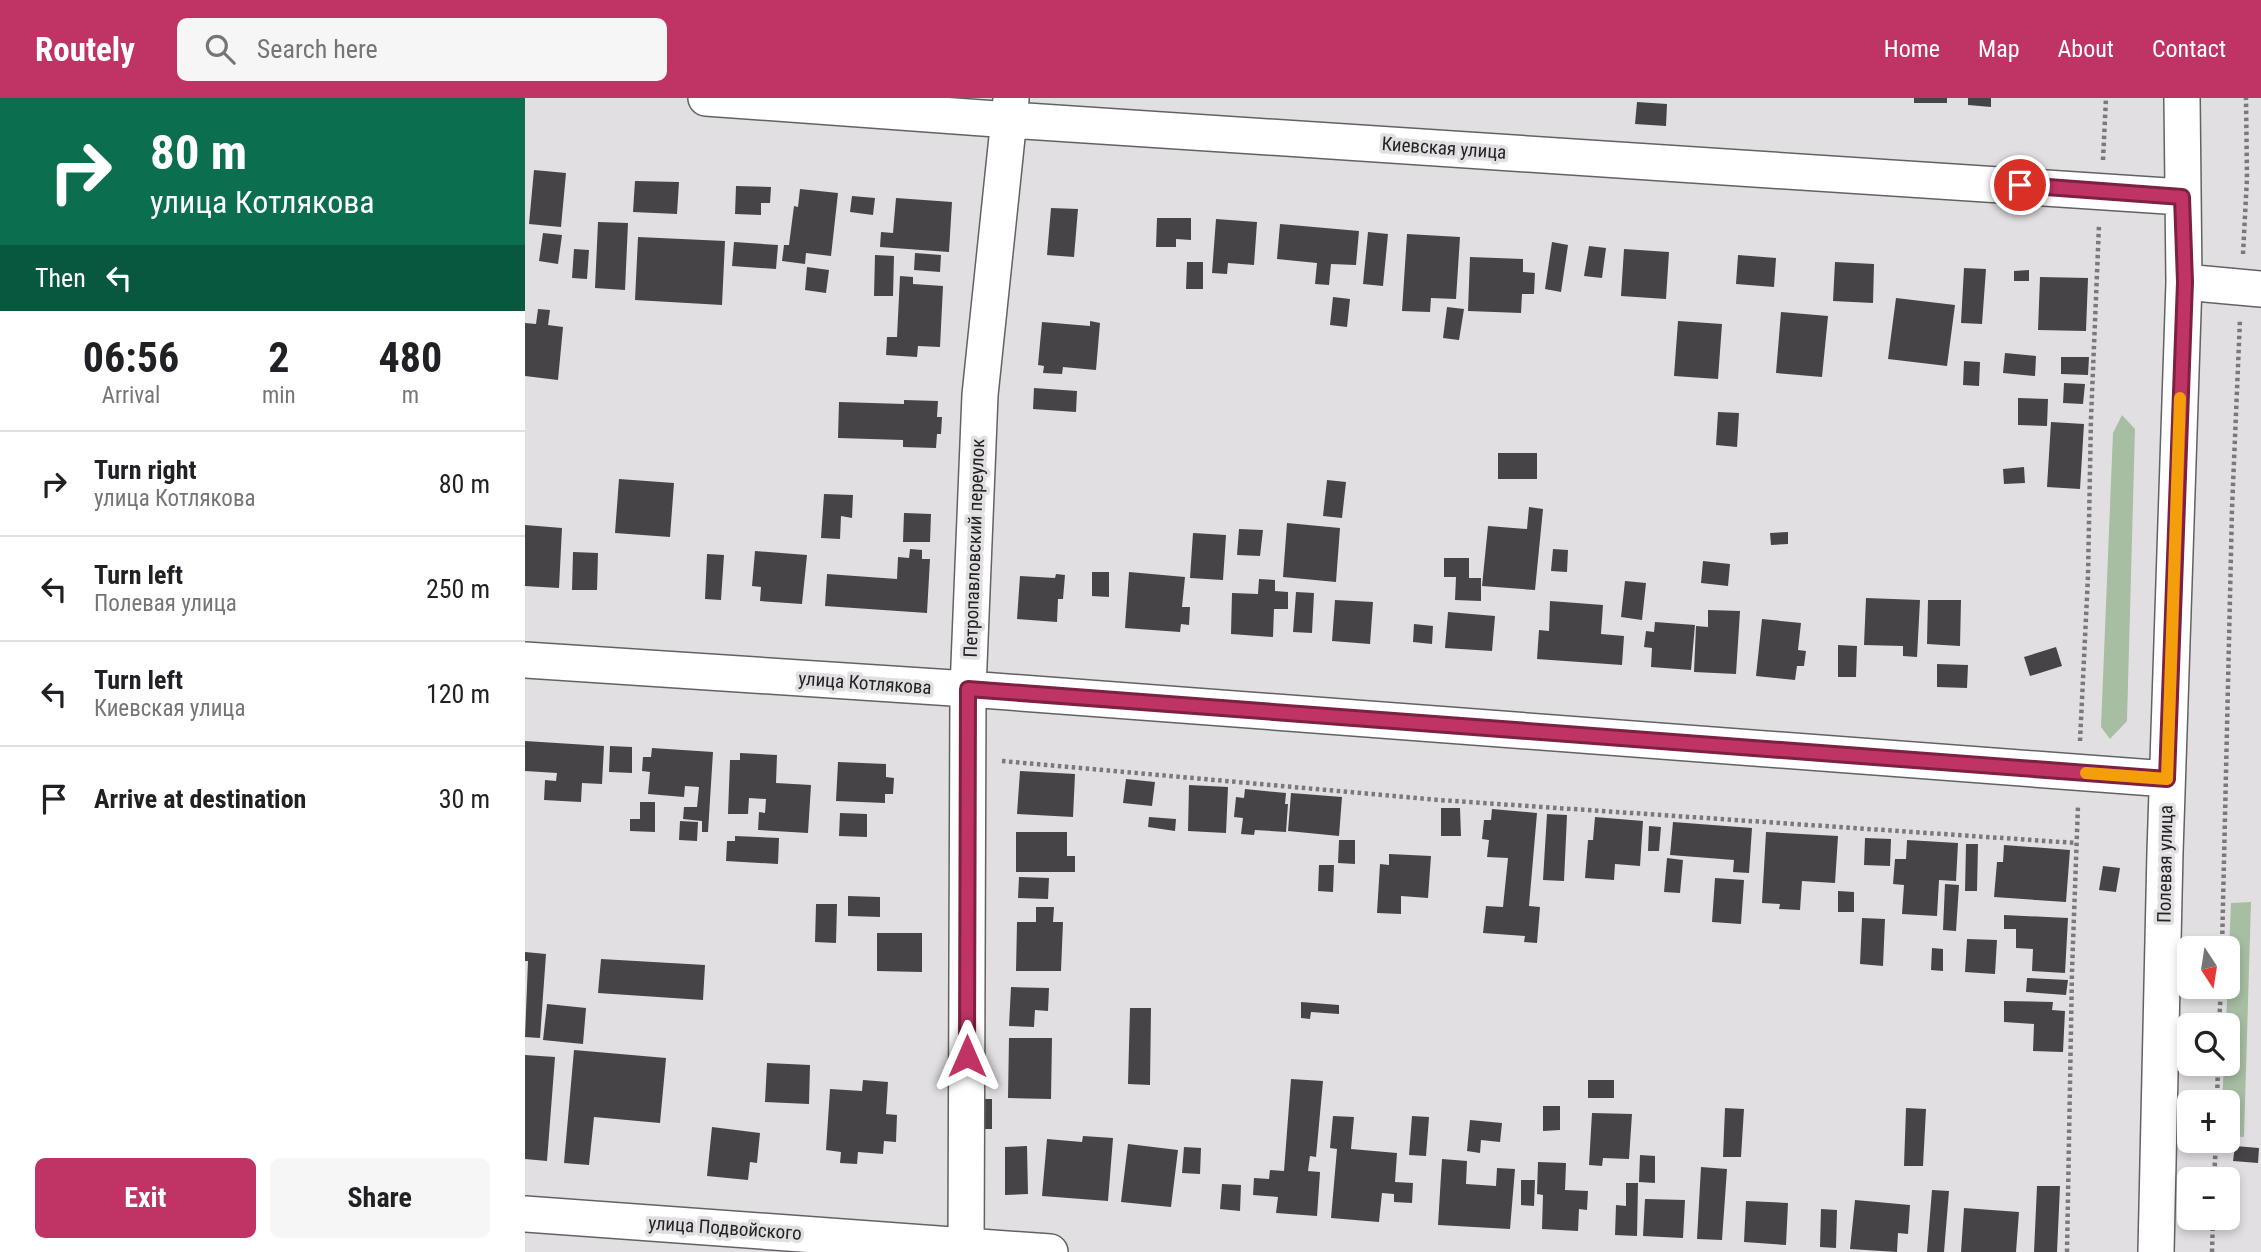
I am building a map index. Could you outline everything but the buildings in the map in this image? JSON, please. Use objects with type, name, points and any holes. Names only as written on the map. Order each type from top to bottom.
[{"type":"street","name":"Киевская улица","points":[[706,98],[1011,109],[2182,197]]},
{"type":"street","name":"Полевая улица","points":[[2157,1252],[2167,779],[2185,282],[2182,98]]},
{"type":"street","name":"Петропавловский переулок","points":[[966,1249],[968,689],[980,395],[1011,109]]},
{"type":"street","points":[[2185,282],[2248,287]]},
{"type":"street","name":"улица Котлякова","points":[[525,660],[968,689],[2167,779]]},
{"type":"street","name":"улица Подвойского","points":[[525,1214],[966,1249],[1050,1252]]},
{"type":"path","points":[[2067,1252],[2076,843],[2088,576],[2097,265],[2106,98]]},
{"type":"path","points":[[2222,936],[2232,509],[2248,287],[2246,98]]},
{"type":"path","points":[[968,758],[1439,800],[2076,843]]},
{"type":"path","points":[[2212,1252],[2213,1230]]},
{"type":"green space","points":[[2122,415],[2135,429],[2127,721],[2110,739],[2101,727],[2113,433]]},
{"type":"green space","points":[[2251,902],[2244,1137],[2240,1137],[2240,1090],[2223,1090],[2223,1076],[2240,1076],[2240,1013],[2226,1013],[2227,999],[2240,999],[2240,936],[2230,936],[2231,903]]},
{"type":"slow traffic","points":[[2086,773],[2167,779],[2180,398]]},
{"type":"route","points":[[967,1056],[968,689],[2167,779],[2185,282],[2182,197],[2020,185]]}]
